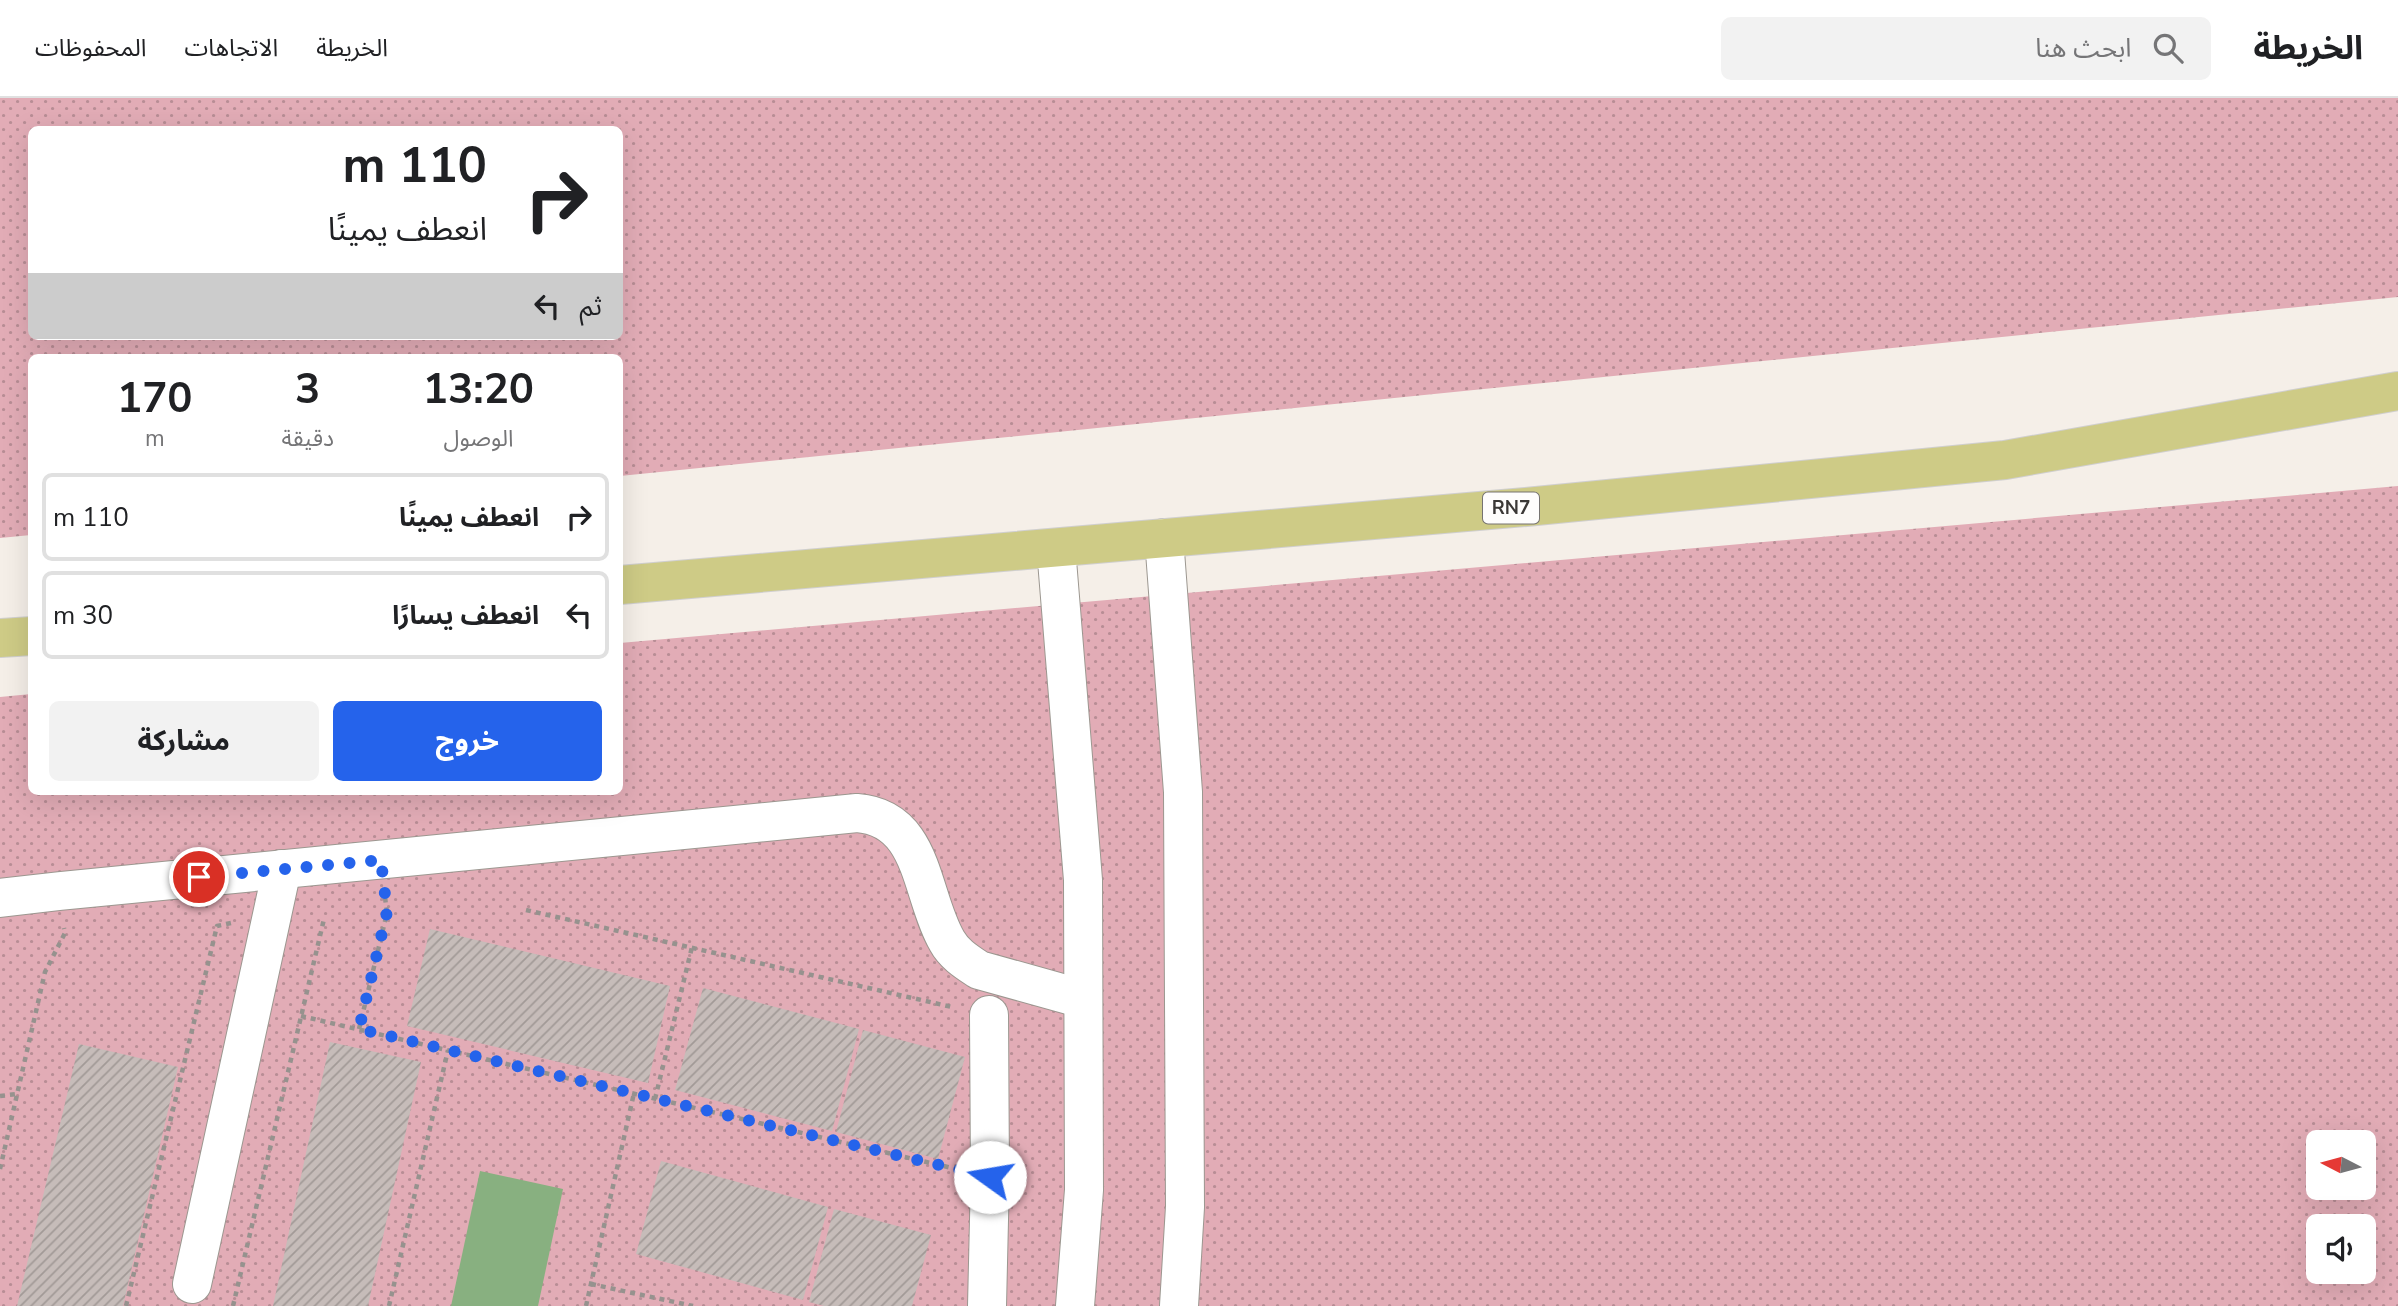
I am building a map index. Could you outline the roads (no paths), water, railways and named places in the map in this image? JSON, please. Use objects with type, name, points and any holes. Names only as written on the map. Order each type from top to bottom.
[{"type":"main road","name":"RN7","points":[[623,585],[1526,507],[2005,460],[2398,391]]},
{"type":"main road","points":[[0,638],[28,636]]},
{"type":"street","points":[[1164,538],[1183,792],[1185,1207],[1179,1306]]},
{"type":"street","points":[[1056,548],[1083,880],[1084,1190],[1075,1306]]},
{"type":"street","points":[[0,898],[844,814],[876,815],[895,827],[914,852],[937,921],[948,944],[964,960],[979,970],[1083,999]]},
{"type":"street","points":[[192,1284],[282,869]]},
{"type":"street","points":[[987,1306],[990,1177],[989,1015]]}]
